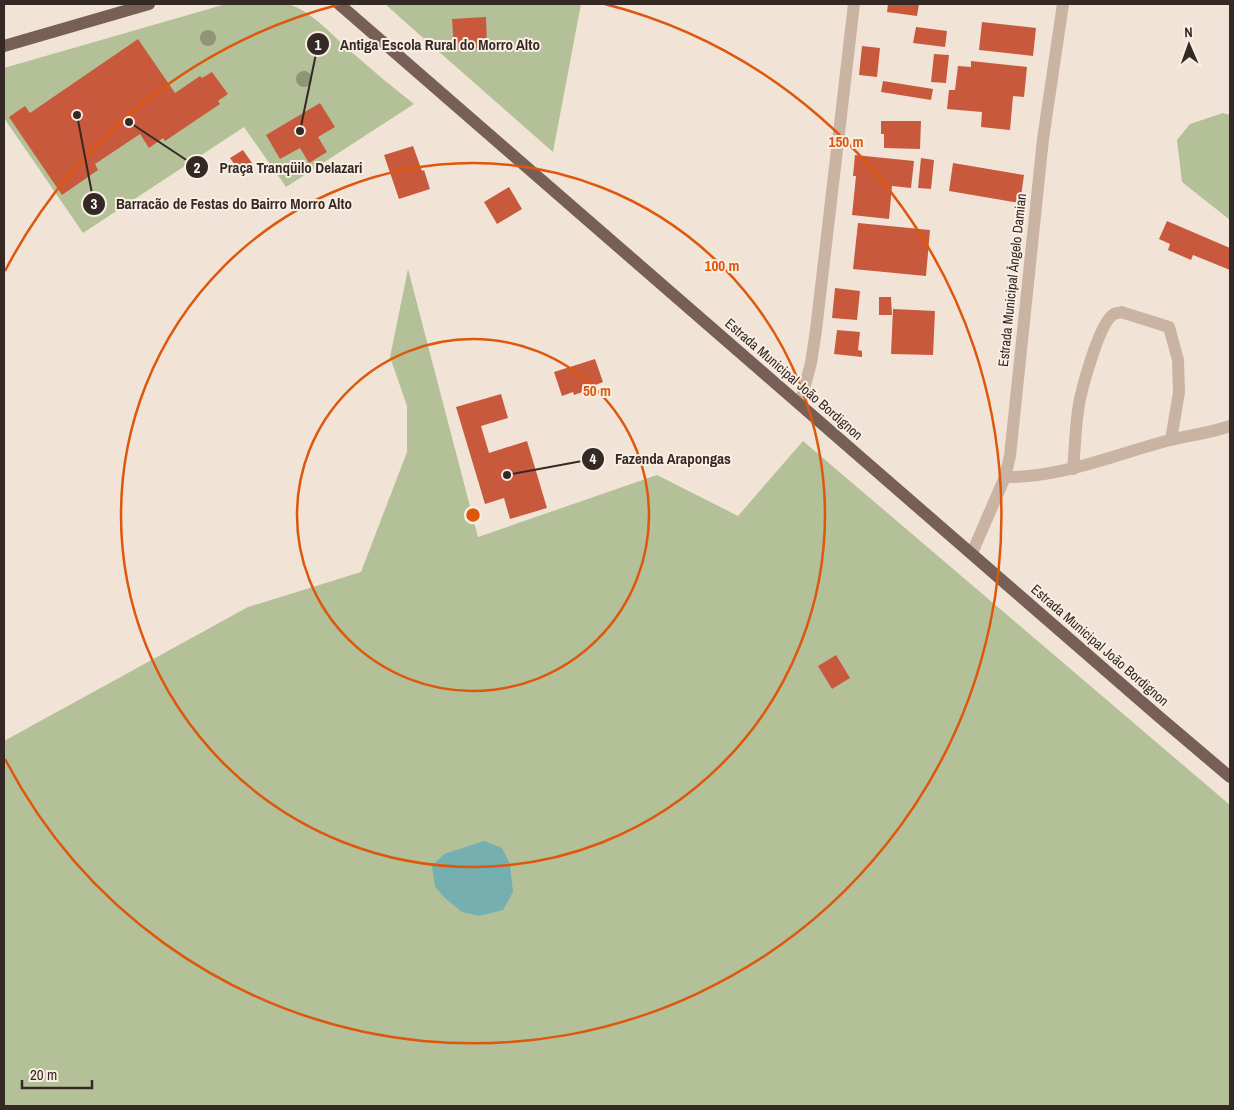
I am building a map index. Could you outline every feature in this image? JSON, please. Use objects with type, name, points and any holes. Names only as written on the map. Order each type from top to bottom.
[{"type":"main road","points":[[4,46],[149,4]]},
{"type":"main road","name":"Estrada Municipal João Bordignon","points":[[339,4],[1230,777]]},
{"type":"street","points":[[800,404],[811,363],[816,330],[854,4]]},
{"type":"street","name":"Estrada Municipal Ângelo Damian","points":[[972,553],[1005,477],[1013,431],[1014,402],[1043,139],[1063,4]]},
{"type":"street","points":[[1073,469],[1078,409],[1092,356],[1107,321],[1113,314],[1121,312],[1169,327],[1178,360],[1179,392],[1172,440]]},
{"type":"street","points":[[1005,477],[1022,477],[1073,469],[1172,440],[1204,434],[1230,426]]},
{"type":"green space","points":[[226,4],[288,4],[297,8],[315,19],[369,68],[414,104],[286,187],[244,127],[83,233],[4,118],[4,68]]},
{"type":"green space","points":[[385,4],[581,4],[553,152],[404,21]]},
{"type":"green space","points":[[1223,113],[1230,115],[1230,220],[1182,182],[1177,140],[1190,124]]},
{"type":"green space","points":[[408,269],[478,537],[657,475],[738,516],[803,441],[1230,805],[1230,1106],[4,1106],[4,741],[248,607],[361,572],[407,452],[407,406],[390,357]]},
{"type":"water","points":[[484,841],[502,848],[510,864],[513,892],[503,910],[479,916],[462,912],[446,899],[435,887],[432,866],[444,854]]},
{"type":"building","points":[[888,4],[919,4],[917,16],[887,12]]},
{"type":"building","points":[[486,17],[487,48],[454,49],[452,19]]},
{"type":"building","points":[[982,22],[1036,28],[1033,56],[979,50]]},
{"type":"building","points":[[916,27],[947,31],[945,47],[913,43]]},
{"type":"building","points":[[138,39],[175,93],[200,76],[202,78],[212,72],[228,94],[218,101],[220,104],[165,141],[163,138],[149,148],[140,134],[95,164],[98,170],[62,195],[9,117],[25,106],[30,113]]},
{"type":"building","points":[[862,46],[880,48],[877,77],[859,75]]},
{"type":"building","points":[[934,54],[949,55],[946,83],[931,82]]},
{"type":"building","points":[[971,61],[1027,67],[1024,97],[1013,96],[1010,130],[981,127],[982,112],[947,109],[949,90],[955,90],[958,66],[971,67]]},
{"type":"building","points":[[883,81],[933,89],[931,100],[881,92]]},
{"type":"building","points":[[320,103],[335,127],[318,137],[327,152],[309,163],[300,148],[280,159],[266,135]]},
{"type":"building","points":[[881,121],[921,121],[920,149],[884,148],[884,134],[881,134]]},
{"type":"building","points":[[413,146],[430,189],[399,199],[384,155]]},
{"type":"building","points":[[243,150],[252,163],[239,171],[230,158]]},
{"type":"building","points":[[855,155],[914,161],[911,188],[892,186],[889,219],[852,215],[856,176],[853,176]]},
{"type":"building","points":[[921,158],[934,160],[931,189],[918,188]]},
{"type":"building","points":[[953,163],[1024,175],[1020,203],[949,191]]},
{"type":"building","points":[[509,187],[522,209],[497,224],[484,202]]},
{"type":"building","points":[[1167,221],[1230,248],[1230,270],[1193,255],[1191,260],[1168,250],[1170,244],[1159,239]]},
{"type":"building","points":[[858,223],[930,230],[926,276],[853,269]]},
{"type":"building","points":[[835,288],[860,291],[857,320],[832,318]]},
{"type":"building","points":[[879,297],[891,297],[892,315],[879,315]]},
{"type":"building","points":[[893,309],[935,311],[933,355],[891,354]]},
{"type":"building","points":[[837,330],[860,332],[858,350],[862,351],[862,357],[834,354]]},
{"type":"building","points":[[595,359],[603,382],[593,386],[594,388],[574,395],[573,392],[562,396],[554,372]]},
{"type":"building","points":[[501,394],[508,418],[481,426],[489,453],[527,441],[547,508],[510,519],[504,498],[485,504],[456,407]]},
{"type":"building","points":[[836,655],[850,678],[832,689],[818,666]]},
{"type":"place","name":"Barracão de Festas do Bairro Morro Alto","points":[[77,115]]},
{"type":"place","name":"Praça Tranqüilo Delazari","points":[[129,122]]},
{"type":"place","name":"Antiga Escola Rural do Morro Alto","points":[[300,131]]},
{"type":"place","name":"Fazenda Arapongas","points":[[507,475]]}]
